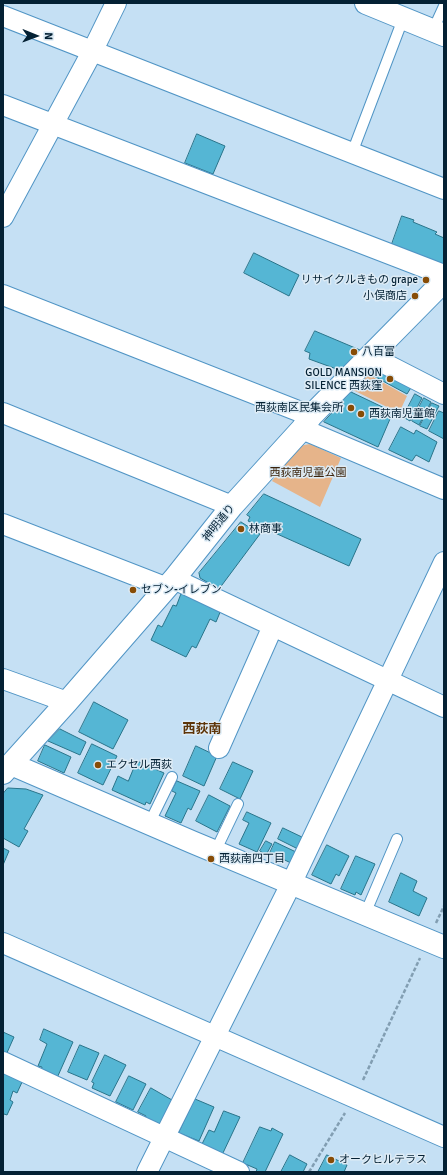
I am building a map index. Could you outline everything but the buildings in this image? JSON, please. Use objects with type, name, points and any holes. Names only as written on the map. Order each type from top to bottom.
[{"type":"street","points":[[3,217],[92,52],[116,3]]},
{"type":"street","points":[[366,3],[439,33]]},
{"type":"street","points":[[3,16],[444,189]]},
{"type":"street","points":[[3,105],[444,275]]},
{"type":"street","name":"神明通り","points":[[7,768],[67,702],[170,583],[232,506],[306,422],[444,281]]},
{"type":"street","points":[[3,295],[306,422],[444,489]]},
{"type":"street","points":[[370,356],[444,394]]},
{"type":"street","points":[[3,413],[232,506]]},
{"type":"street","points":[[3,524],[170,583],[273,626],[444,707]]},
{"type":"street","points":[[147,1172],[291,884],[444,562]]},
{"type":"street","points":[[219,748],[273,626]]},
{"type":"street","points":[[3,679],[67,702]]},
{"type":"street","points":[[7,768],[149,824],[436,944]]},
{"type":"street","points":[[4,945],[215,1035],[444,1137]]},
{"type":"street","points":[[3,1062],[239,1172]]},
{"type":"lane","points":[[439,33],[444,6]]},
{"type":"lane","points":[[352,153],[403,18]]},
{"type":"lane","points":[[149,824],[172,777]]},
{"type":"lane","points":[[215,852],[238,804]]},
{"type":"lane","points":[[365,914],[397,839]]},
{"type":"path","points":[[309,1172],[354,1098],[436,944]]},
{"type":"green space","points":[[366,373],[407,396],[399,413],[353,390]]},
{"type":"green space","name":"西荻南児童公園","points":[[310,444],[341,458],[320,507],[272,481],[299,446]]},
{"type":"place","name":"リサイクルきもの grape","points":[[426,280]]},
{"type":"place","name":"小俣商店","points":[[415,296]]},
{"type":"place","name":"八百富","points":[[354,352]]},
{"type":"place","name":"GOLD MANSION SILENCE 西荻窪","points":[[390,379]]},
{"type":"place","name":"西荻南区民集会所","points":[[351,408]]},
{"type":"place","name":"西荻南児童館","points":[[361,414]]},
{"type":"place","name":"林商事","points":[[241,529]]},
{"type":"place","name":"セブン-イレブン","points":[[133,590]]},
{"type":"place","name":"エクセル西荻","points":[[98,765]]},
{"type":"place","name":"西荻南四丁目","points":[[211,859]]},
{"type":"place","name":"オークヒルテラス","points":[[331,1160]]},
{"type":"district","name":"西荻南","points":[[202,730]]}]
